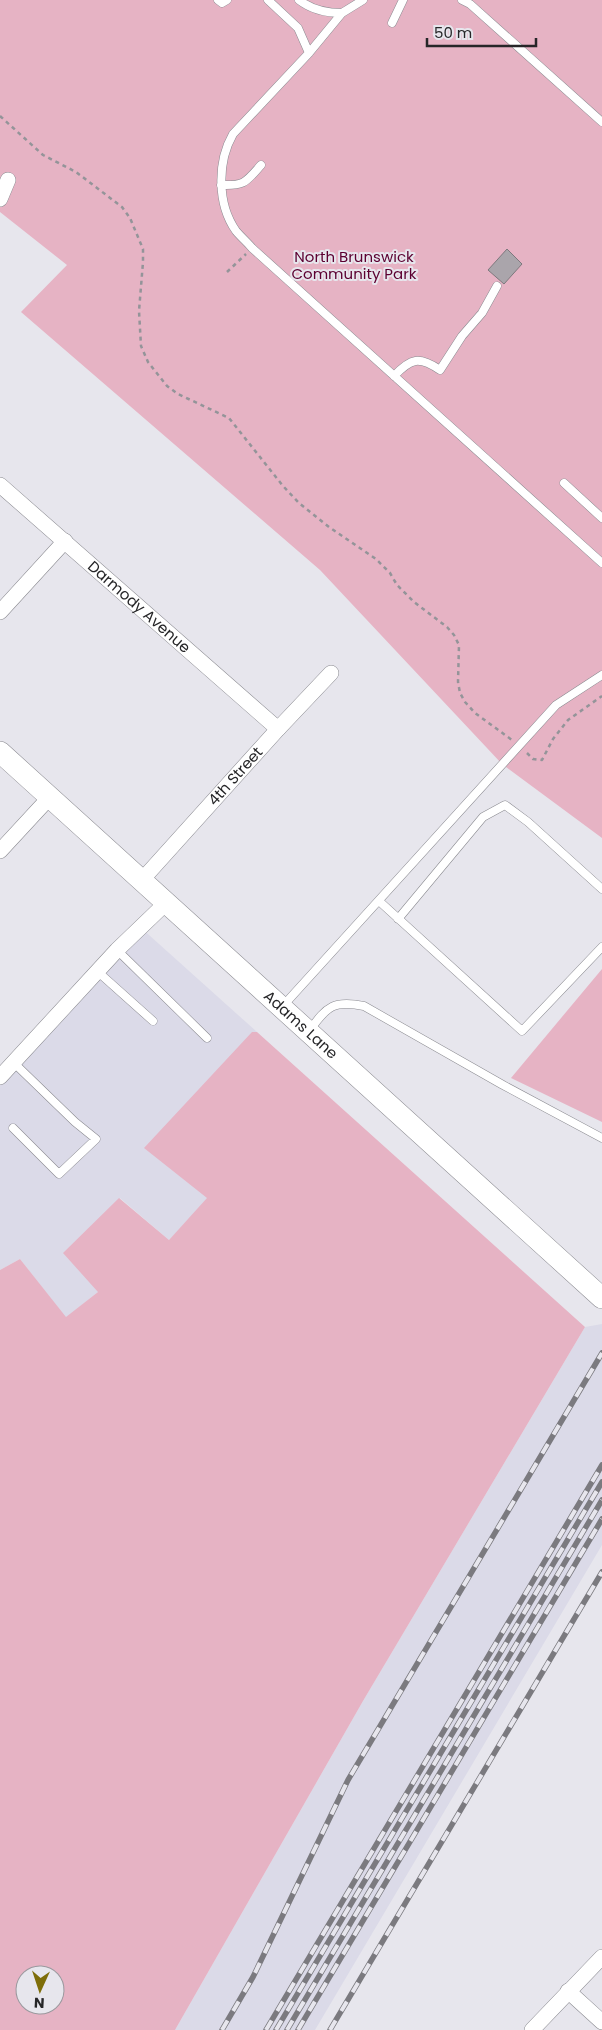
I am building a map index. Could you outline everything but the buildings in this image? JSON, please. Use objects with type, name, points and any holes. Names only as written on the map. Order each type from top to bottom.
[{"type":"street","points":[[0,199],[8,180]]},
{"type":"street","name":"Darmody Avenue","points":[[0,485],[278,729]]},
{"type":"street","points":[[0,612],[65,541]]},
{"type":"street","name":"4th Street","points":[[141,881],[331,673]]},
{"type":"street","name":"Adams Lane","points":[[0,752],[602,1298]]},
{"type":"street","points":[[0,851],[49,798]]},
{"type":"street","points":[[0,1077],[117,950],[166,903]]},
{"type":"street","points":[[532,2030],[602,1958]]},
{"type":"street","points":[[568,1991],[602,2022]]},
{"type":"lane","points":[[218,0],[222,3],[228,0]]},
{"type":"lane","points":[[268,0],[298,28],[309,53]]},
{"type":"lane","points":[[300,0],[305,5],[324,12],[342,13]]},
{"type":"lane","points":[[363,0],[342,13],[309,53],[234,134],[224,155],[221,185],[228,217],[236,231],[252,248],[602,563]]},
{"type":"lane","points":[[392,23],[403,0]]},
{"type":"lane","points":[[462,0],[470,4],[602,122]]},
{"type":"lane","points":[[470,4],[478,0]]},
{"type":"lane","points":[[221,185],[238,185],[247,180],[261,165]]},
{"type":"lane","points":[[394,376],[408,363],[415,361],[423,361],[440,370],[462,336],[482,313],[496,286]]},
{"type":"lane","points":[[564,483],[602,518]]},
{"type":"lane","points":[[281,1008],[556,705],[602,675]]},
{"type":"lane","points":[[398,919],[483,817],[505,805],[528,822],[602,889]]},
{"type":"lane","points":[[379,901],[522,1032],[602,947]]},
{"type":"lane","points":[[117,950],[207,1038]]},
{"type":"lane","points":[[97,972],[153,1021]]},
{"type":"lane","points":[[309,1032],[323,1012],[334,1005],[347,1003],[364,1006],[503,1085],[602,1138]]},
{"type":"lane","points":[[13,1062],[75,1122],[96,1139],[59,1174],[13,1128]]},
{"type":"path","points":[[0,116],[43,155],[76,172],[122,207],[130,218],[143,249],[143,270],[138,310],[142,346],[148,362],[167,386],[178,394],[229,418],[283,486],[299,503],[329,527],[376,559],[414,602],[447,627],[459,645],[458,682],[460,693],[465,702],[475,713],[512,740]]},
{"type":"path","points":[[227,272],[252,248]]},
{"type":"path","points":[[526,752],[533,759],[542,760],[553,740],[568,720],[602,696]]},
{"type":"shaded area","points":[[139,926],[257,1032],[252,1032],[208,1199],[169,1240],[120,1198],[98,1292],[66,1318],[20,1259],[0,1270],[0,1076]]},
{"type":"shaded area","points":[[602,1324],[602,1545],[315,2030],[175,2030],[363,1701],[585,1327]]},
{"type":"green space","name":"North Brunswick Community Park","points":[[0,0],[602,0],[602,838],[502,764],[320,570],[21,312],[67,265],[0,212]]},
{"type":"green space","points":[[602,969],[602,1122],[511,1078]]},
{"type":"green space","points":[[252,1032],[257,1032],[585,1327],[363,1701],[175,2030],[0,2030],[0,1270],[20,1259],[66,1317],[98,1292],[63,1253],[119,1198],[169,1240],[207,1198],[144,1148]]},
{"type":"railway","points":[[222,2030],[253,1977],[348,1780],[602,1353]]},
{"type":"railway","points":[[266,2030],[602,1465]]},
{"type":"railway","points":[[276,2030],[602,1482]]},
{"type":"railway","points":[[287,2030],[602,1500]]},
{"type":"railway","points":[[298,2030],[602,1519]]},
{"type":"railway","points":[[330,2030],[602,1572]]}]
